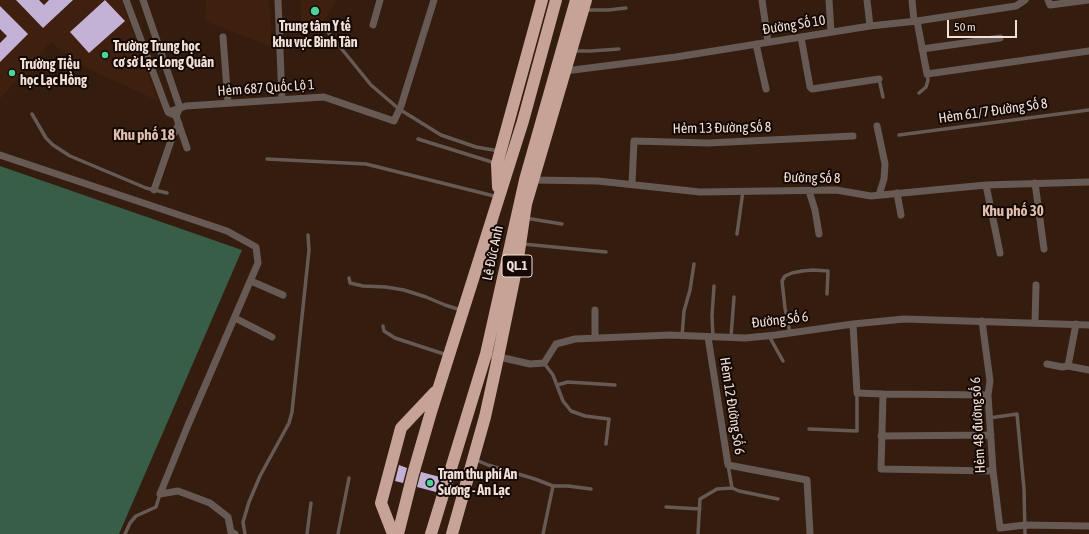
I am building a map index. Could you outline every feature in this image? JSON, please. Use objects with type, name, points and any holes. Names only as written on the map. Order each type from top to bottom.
[{"type":"highway","name":"QL.1","points":[[499,197],[498,164],[542,0]]},
{"type":"highway","name":"Lê Đức Anh","points":[[398,534],[431,412],[523,120],[556,0]]},
{"type":"highway","name":"Lê Đức Anh","points":[[452,534],[485,417],[498,356],[520,217],[576,0]]},
{"type":"highway","name":"Lê Đức Anh","points":[[529,180],[585,5]]},
{"type":"highway","name":"Lê Đức Anh","points":[[431,534],[486,354],[516,243]]},
{"type":"highway","name":"Lê Đức Anh","points":[[393,534],[381,503],[401,428],[439,388]]},
{"type":"street","points":[[126,0],[168,112],[176,116],[187,148]]},
{"type":"street","points":[[143,0],[180,108],[176,116]]},
{"type":"street","points":[[278,0],[282,100]]},
{"type":"street","points":[[373,25],[380,0]]},
{"type":"street","points":[[400,107],[434,0]]},
{"type":"street","points":[[762,0],[768,42]]},
{"type":"street","points":[[828,0],[831,32]]},
{"type":"street","points":[[867,0],[870,26]]},
{"type":"street","points":[[912,0],[927,74],[1089,51]]},
{"type":"street","name":"Đường Số 10","points":[[565,71],[676,57],[870,26],[916,21],[1016,6],[1025,0]]},
{"type":"street","points":[[1048,0],[1050,5],[1089,0]]},
{"type":"street","points":[[223,37],[228,104]]},
{"type":"street","points":[[802,37],[810,87],[812,89],[879,79]]},
{"type":"street","points":[[922,49],[1000,38]]},
{"type":"street","points":[[756,44],[766,88]]},
{"type":"street","points":[[155,76],[167,71]]},
{"type":"street","name":"Hẻm 687 Quốc Lộ 1","points":[[168,112],[186,106],[324,96],[394,121],[400,107]]},
{"type":"street","points":[[154,190],[173,135],[179,124]]},
{"type":"street","points":[[877,126],[885,164],[884,179],[879,195]]},
{"type":"street","name":"Hẻm 13 Đường Số 8","points":[[632,184],[634,142],[708,143],[853,136]]},
{"type":"street","points":[[0,155],[227,231],[256,247],[258,263],[236,318],[188,426],[160,494],[178,492],[210,503],[228,517],[231,532],[235,534]]},
{"type":"street","name":"Đường Số 8","points":[[529,180],[598,181],[700,192],[836,190],[871,196],[986,185],[1089,182]]},
{"type":"street","points":[[1035,183],[1044,249]]},
{"type":"street","points":[[986,185],[1000,253]]},
{"type":"street","points":[[809,191],[816,210],[819,234]]},
{"type":"street","points":[[897,193],[901,215]]},
{"type":"street","points":[[251,281],[283,295]]},
{"type":"street","points":[[1035,323],[1036,286]]},
{"type":"street","points":[[595,310],[595,338]]},
{"type":"street","points":[[236,318],[272,337]]},
{"type":"street","name":"Đường Số 6","points":[[544,363],[556,344],[575,339],[682,336],[769,336],[853,324],[904,320],[1089,324]]},
{"type":"street","name":"Hẻm 48 đường số 6","points":[[982,321],[990,381],[988,395],[989,418],[1000,531]]},
{"type":"street","points":[[853,324],[857,393],[988,395]]},
{"type":"street","points":[[1068,366],[1076,324]]},
{"type":"street","name":"Hẻm 12 Đường Số 6","points":[[710,337],[728,465],[806,480],[810,534]]},
{"type":"street","points":[[486,354],[530,364],[544,363]]},
{"type":"street","points":[[1047,364],[1089,370]]},
{"type":"street","points":[[883,394],[881,469],[993,471]]},
{"type":"street","points":[[881,436],[991,435]]},
{"type":"street","points":[[1000,531],[1025,525],[1089,526]]},
{"type":"lane","points":[[585,5],[608,10],[626,8]]},
{"type":"lane","points":[[311,21],[321,24],[371,85],[400,107],[441,135],[476,147],[501,151]]},
{"type":"lane","points":[[571,51],[619,49]]},
{"type":"lane","points":[[920,93],[926,87],[928,80],[927,74]]},
{"type":"lane","points":[[879,79],[882,97]]},
{"type":"lane","name":"Hẻm 61/7 Đường Số 8","points":[[899,135],[1089,110]]},
{"type":"lane","points":[[32,114],[46,138],[53,145],[70,156],[134,183],[167,193]]},
{"type":"lane","points":[[418,139],[498,164]]},
{"type":"lane","points":[[267,159],[366,164],[499,197]]},
{"type":"lane","points":[[737,234],[743,191]]},
{"type":"lane","points":[[520,217],[562,224]]},
{"type":"lane","points":[[245,534],[242,522],[249,502],[260,476],[289,423],[292,412],[310,250],[308,236]]},
{"type":"lane","points":[[516,243],[606,252]]},
{"type":"lane","points":[[682,336],[684,311],[693,275],[694,264]]},
{"type":"lane","points":[[790,333],[782,281],[785,276],[802,271],[828,271],[827,294]]},
{"type":"lane","points":[[350,278],[350,283],[363,286],[386,287],[404,290],[464,311]]},
{"type":"lane","points":[[710,337],[714,286]]},
{"type":"lane","points":[[731,337],[734,297]]},
{"type":"lane","points":[[383,326],[384,331],[395,338],[448,355]]},
{"type":"lane","points":[[769,336],[783,360]]},
{"type":"lane","points":[[544,363],[553,375],[563,402],[570,411],[585,416],[609,419],[606,444]]},
{"type":"lane","points":[[557,385],[568,382],[615,385]]},
{"type":"lane","points":[[809,429],[857,431],[857,393]]},
{"type":"lane","points":[[989,418],[1017,414],[1025,534]]},
{"type":"lane","points":[[473,458],[488,465],[553,486],[592,489]]},
{"type":"lane","points":[[728,465],[732,488]]},
{"type":"lane","points":[[338,534],[348,478]]},
{"type":"lane","points":[[543,534],[553,486]]},
{"type":"lane","points":[[698,534],[700,499],[717,490],[732,488],[739,491],[778,499]]},
{"type":"lane","points":[[124,534],[136,516],[156,507],[160,494]]},
{"type":"lane","points":[[307,534],[311,503]]},
{"type":"lane","points":[[666,507],[700,509]]},
{"type":"shaded area","name":"Trường Trung học cơ sở Lạc Long Quân","points":[[0,0],[121,0],[158,101],[78,64],[51,42],[0,99]]},
{"type":"shaded area","points":[[206,0],[269,0],[272,47],[205,21]]},
{"type":"shaded area","name":"Trung tâm Y tế khu vực Bình Tân","points":[[301,0],[336,0],[324,22],[301,28]]},
{"type":"green space","points":[[0,166],[242,250],[119,534],[0,534]]},
{"type":"building","points":[[16,0],[39,0],[44,5],[49,0],[73,0],[43,28]]},
{"type":"building","points":[[105,0],[125,21],[89,53],[70,32]]},
{"type":"building","points":[[0,6],[28,34],[0,62],[0,43],[7,36],[0,29]]},
{"type":"building","points":[[399,465],[407,468],[403,483],[395,481]]},
{"type":"building","points":[[421,472],[440,477],[436,492],[417,487]]},
{"type":"place","name":"Trung tâm Y tế khu vực Bình Tân","points":[[315,11]]},
{"type":"place","name":"Trường Trung học cơ sở Lạc Long Quân","points":[[105,55]]},
{"type":"place","name":"Trường Tiểu học Lạc Hồng","points":[[12,73]]},
{"type":"place","name":"Trạm thu phí An Sương - An Lạc","points":[[430,483]]},
{"type":"district","name":"Khu phố 18","points":[[144,135]]},
{"type":"district","name":"Khu phố 30","points":[[1013,211]]}]
